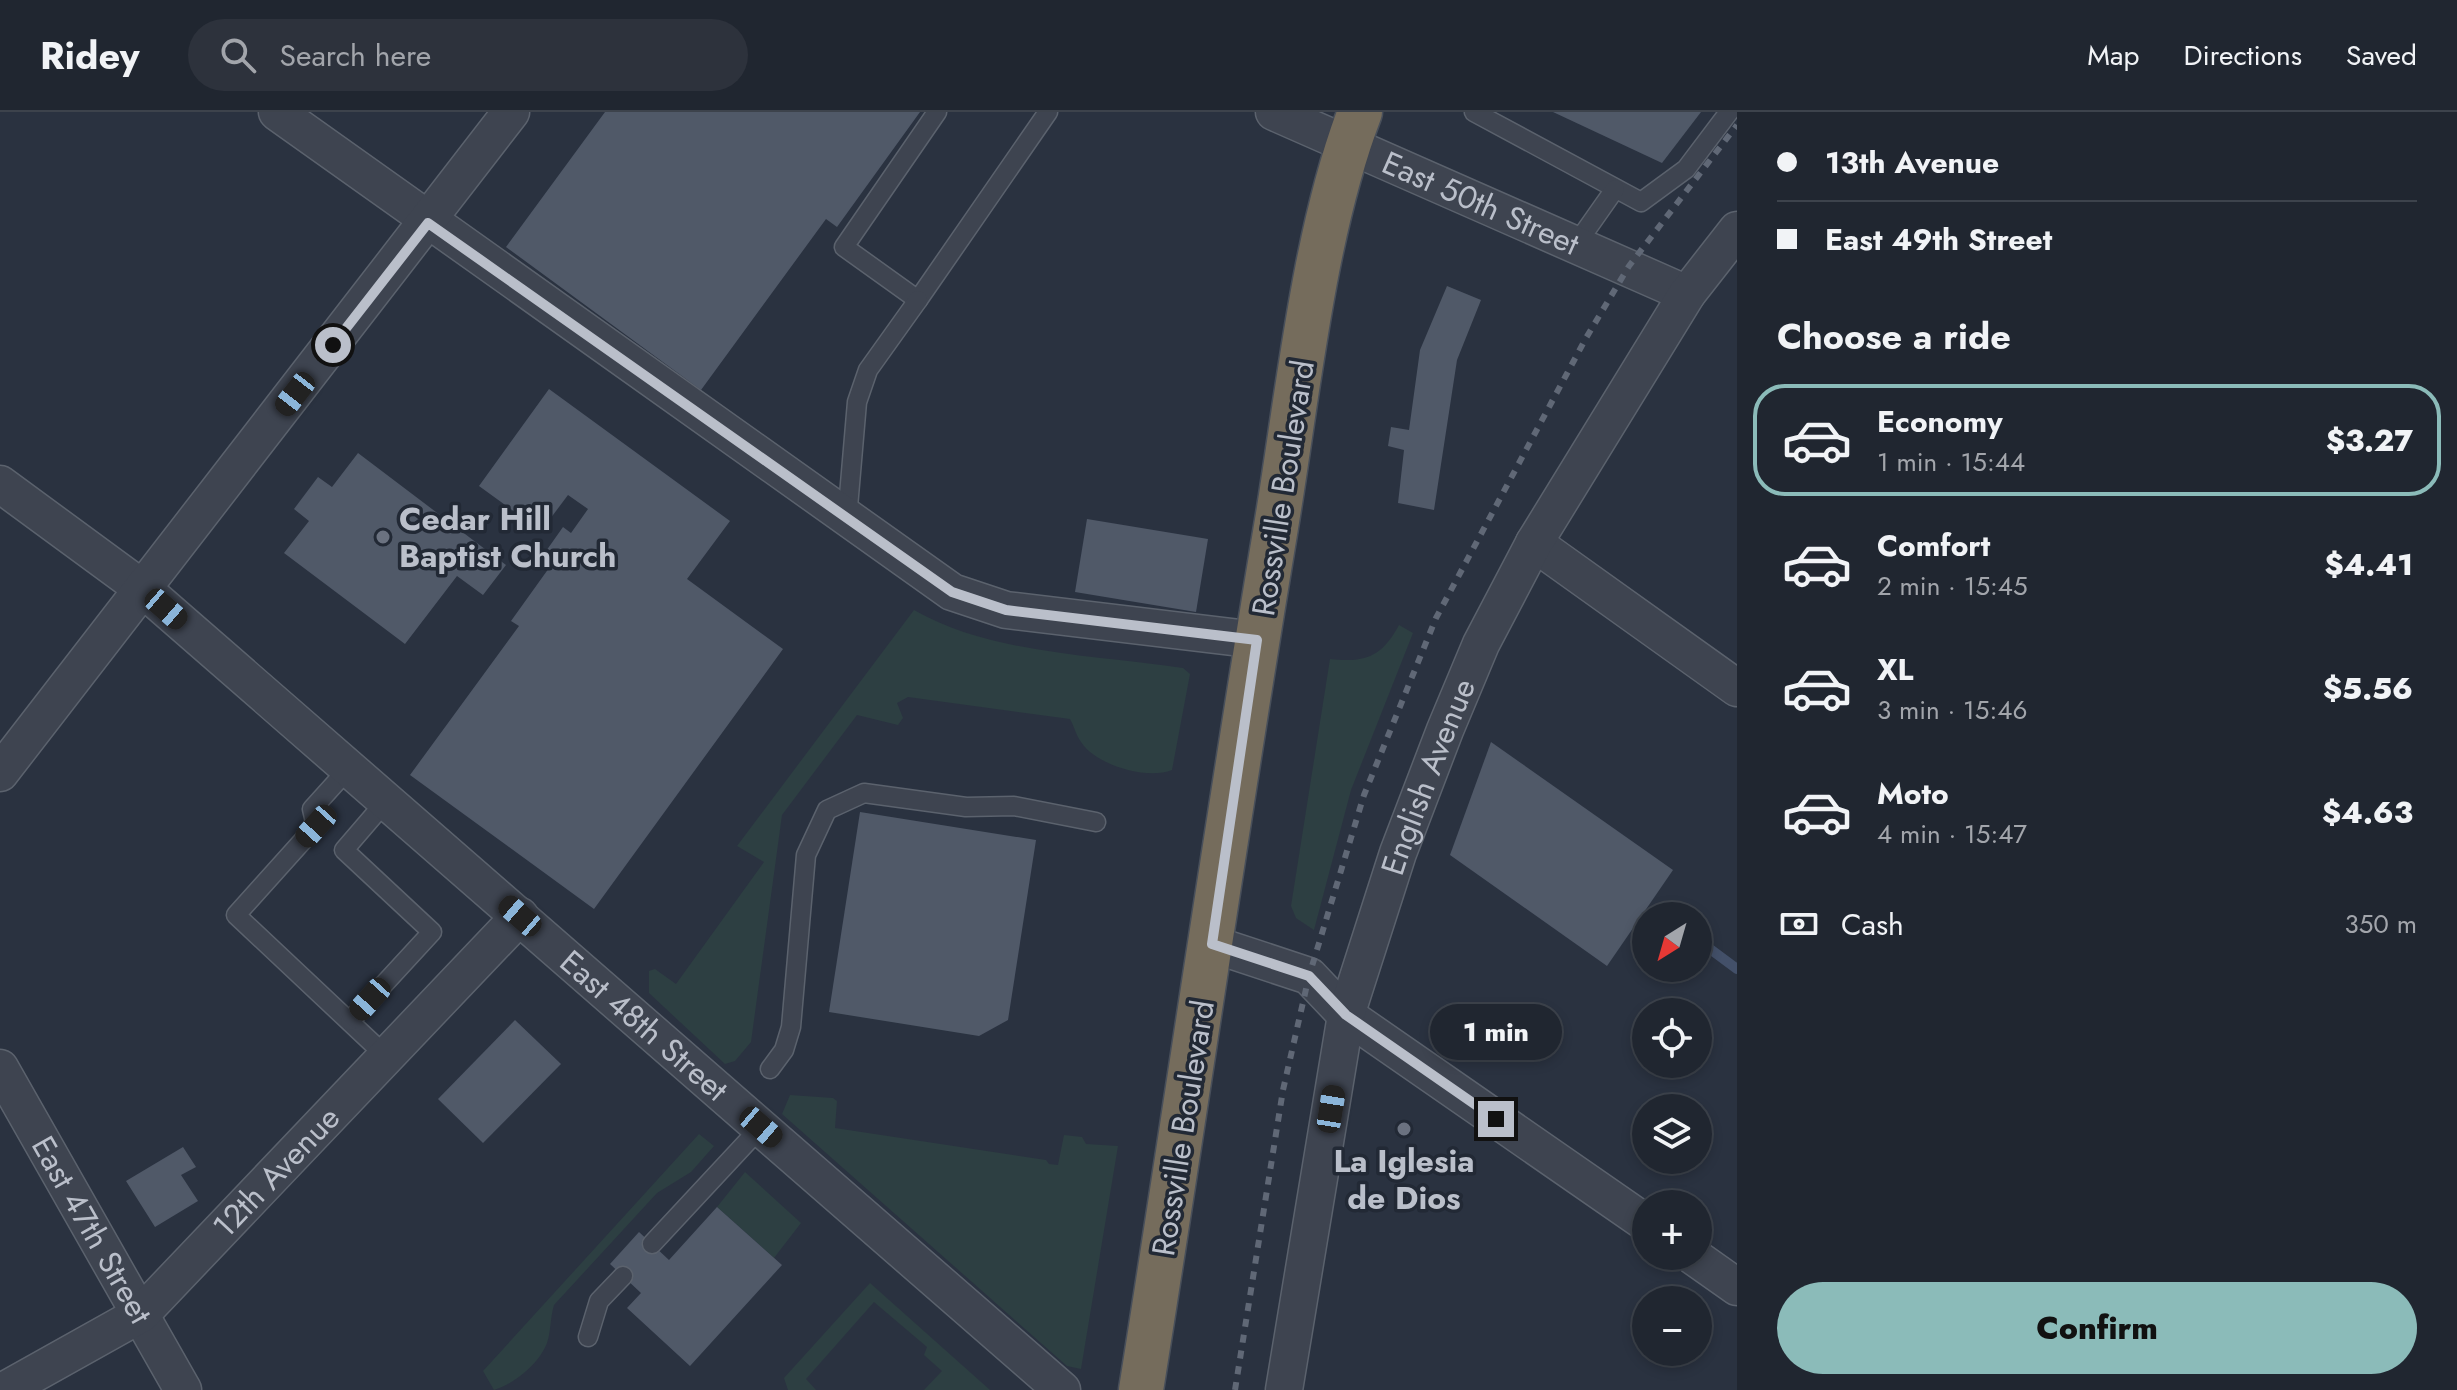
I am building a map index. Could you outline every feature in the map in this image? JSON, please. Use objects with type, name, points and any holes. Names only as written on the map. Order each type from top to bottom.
[{"type":"highway","name":"Rossville Boulevard","points":[[1141,1390],[1257,640],[1321,255],[1354,128]]},
{"type":"street","points":[[277,112],[428,223],[952,592],[1006,610],[1257,640]]},
{"type":"street","points":[[0,773],[511,112]]},
{"type":"street","name":"East 50th Street","points":[[1274,112],[1354,128],[1577,243],[1687,294]]},
{"type":"street","name":"English Avenue","points":[[1284,1390],[1346,1015],[1398,853],[1445,730],[1481,644],[1534,543],[1687,294],[1737,230]]},
{"type":"street","name":"East 48th Street","points":[[0,484],[143,589],[1062,1390]]},
{"type":"street","points":[[1534,543],[1737,688]]},
{"type":"street","name":"12th Avenue","points":[[5,1390],[141,1314],[520,916]]},
{"type":"street","points":[[1212,944],[1309,976],[1346,1015],[1632,1213]]},
{"type":"street","name":"East 47th Street","points":[[0,1068],[183,1390]]},
{"type":"street","points":[[1712,1269],[1737,1287]]},
{"type":"lane","points":[[918,300],[844,247],[937,112]]},
{"type":"lane","points":[[847,519],[857,402],[868,370],[1048,112]]},
{"type":"lane","points":[[1474,112],[1641,202],[1686,169],[1729,112]]},
{"type":"lane","points":[[1577,243],[1615,189]]},
{"type":"lane","points":[[349,768],[312,809],[316,826],[236,915],[386,1056]]},
{"type":"lane","points":[[770,1069],[784,1050],[791,1027],[806,855],[827,810],[864,793],[920,803],[1014,806],[1096,822]]},
{"type":"lane","points":[[350,1021],[432,932],[344,850],[387,800]]},
{"type":"lane","points":[[652,1244],[761,1127]]},
{"type":"lane","points":[[588,1337],[599,1301],[623,1276]]},
{"type":"shaded area","points":[[914,610],[944,625],[1010,644],[1183,668],[1190,674],[1172,770],[1136,772],[1110,764],[1088,750],[1070,719],[908,697],[897,703],[903,718],[898,725],[857,715],[782,815],[751,1042],[735,1061],[725,1064],[649,993],[649,971],[655,969],[676,984],[764,862],[737,846]]},
{"type":"shaded area","points":[[1399,625],[1413,633],[1351,790],[1314,930],[1296,918],[1291,906],[1330,659],[1353,660],[1371,656],[1386,644]]},
{"type":"shaded area","points":[[790,1095],[833,1098],[837,1101],[835,1128],[1046,1160],[1049,1164],[1058,1165],[1064,1135],[1082,1137],[1086,1144],[1118,1146],[1081,1369],[1067,1366],[782,1114]]},
{"type":"shaded area","points":[[699,1134],[714,1146],[691,1172],[657,1193],[554,1305],[543,1351],[532,1366],[517,1378],[494,1390],[483,1371]]},
{"type":"shaded area","points":[[745,1172],[801,1223],[774,1258],[717,1207]]},
{"type":"shaded area","points":[[870,1283],[990,1390],[924,1390],[942,1371],[924,1355],[927,1347],[874,1302],[806,1379],[816,1390],[788,1390],[784,1378]]},
{"type":"building","points":[[605,112],[920,112],[837,227],[826,219],[701,390],[506,247]]},
{"type":"building","points":[[1553,112],[1701,112],[1662,163]]},
{"type":"building","points":[[1447,286],[1481,300],[1457,360],[1434,510],[1398,503],[1404,450],[1388,446],[1391,427],[1409,430],[1420,350]]},
{"type":"building","points":[[549,389],[730,521],[687,579],[783,649],[594,909],[410,775],[519,626],[511,621],[549,568],[539,561],[563,527],[571,533],[588,509],[568,495],[541,531],[479,486]]},
{"type":"building","name":"Cedar Hill Baptist Church","points":[[358,453],[506,565],[483,595],[457,576],[405,644],[284,553],[309,521],[294,509],[318,477],[332,487]]},
{"type":"building","points":[[1087,519],[1208,539],[1196,612],[1075,592]]},
{"type":"building","points":[[1491,742],[1673,870],[1651,902],[1632,902],[1632,930],[1607,966],[1450,855]]},
{"type":"building","points":[[860,812],[1036,840],[1008,1020],[979,1036],[829,1012]]},
{"type":"building","points":[[515,1020],[561,1064],[483,1143],[438,1099]]},
{"type":"building","points":[[183,1147],[196,1167],[181,1175],[198,1201],[155,1227],[126,1181]]},
{"type":"building","points":[[717,1207],[782,1265],[690,1366],[627,1308],[641,1293],[610,1264],[639,1232],[669,1260]]},
{"type":"waterway","points":[[1712,950],[1737,969]]},
{"type":"railway","points":[[1235,1390],[1283,1090],[1309,976],[1364,795],[1436,618],[1586,338],[1629,266],[1737,125]]},
{"type":"place","name":"Cedar Hill Baptist Church","points":[[383,537]]},
{"type":"place","name":"La Iglesia de Dios","points":[[1404,1129]]},
{"type":"route","points":[[333,345],[428,223],[952,592],[1006,610],[1257,640],[1212,944],[1309,976],[1346,1015],[1496,1119]]}]
